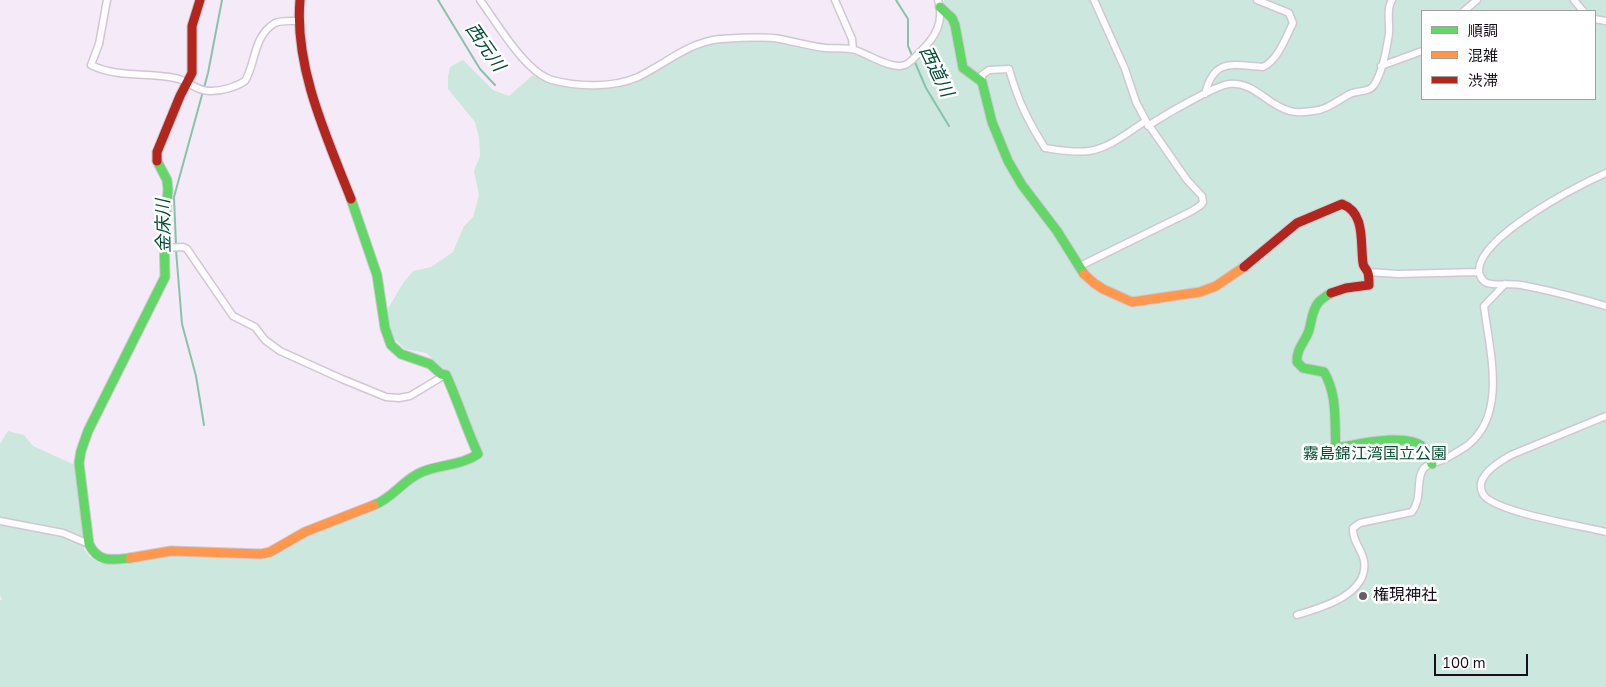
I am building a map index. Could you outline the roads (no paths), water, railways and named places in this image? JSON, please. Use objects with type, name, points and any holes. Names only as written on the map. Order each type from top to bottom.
[{"type":"street","points":[[108,0],[99,44],[90,65],[110,72],[176,78],[197,88],[210,91],[245,82],[260,38],[276,22],[298,21]]},
{"type":"street","points":[[200,0],[193,20],[192,69],[190,77],[180,96],[157,152],[157,161],[166,180],[168,190],[164,224],[168,247],[164,281],[88,431],[79,463],[89,544],[93,553],[107,560],[133,558],[171,551],[261,554],[270,552],[305,532],[382,502],[424,471],[452,465],[478,454],[468,432],[457,398],[446,375],[441,374],[430,364],[401,354],[391,346],[385,328],[377,275],[358,218],[325,132],[303,62],[298,21],[300,0]]},
{"type":"street","points":[[480,0],[533,70],[541,76],[566,83],[616,84],[637,77],[673,56],[702,43],[720,39],[761,37],[779,39],[824,48],[853,49],[865,56],[895,66],[908,63],[931,42],[936,33],[939,24],[939,3]]},
{"type":"street","points":[[835,0],[852,39],[853,49]]},
{"type":"street","points":[[1078,268],[1192,211],[1202,204],[1202,196],[1187,180],[1147,124],[1094,0]]},
{"type":"street","points":[[1205,94],[1208,80],[1213,72],[1220,67],[1263,67],[1273,58],[1283,43],[1293,23],[1289,13],[1256,0]]},
{"type":"street","points":[[1392,0],[1390,4],[1389,34],[1382,66],[1372,87],[1351,93],[1326,108],[1313,112],[1291,112],[1279,107],[1242,84],[1228,84],[1102,147],[1089,151],[1062,151],[1045,148],[1017,98],[1009,70],[989,70],[982,76],[982,82],[986,105],[996,137],[1022,185],[1058,232],[1078,268],[1094,284],[1130,302],[1148,301],[1200,292],[1216,286],[1235,274],[1297,223],[1342,204],[1350,206],[1360,228],[1363,266],[1368,272],[1370,284],[1341,289],[1318,302],[1314,309],[1307,336],[1297,351],[1296,362],[1303,368],[1324,372],[1331,385],[1335,399],[1334,436],[1336,448],[1382,441],[1412,441],[1425,448],[1432,464]]},
{"type":"street","points":[[1465,10],[1477,0]]},
{"type":"street","points":[[1574,0],[1582,10]]},
{"type":"street","points":[[939,3],[952,18],[955,25],[963,68],[982,82]]},
{"type":"street","points":[[1382,66],[1421,51]]},
{"type":"street","points":[[1606,173],[1586,182],[1526,217],[1494,244],[1482,258],[1479,272],[1486,283],[1542,289],[1606,306]]},
{"type":"street","points":[[168,247],[181,246],[187,249],[233,316],[255,327],[265,340],[280,351],[342,380],[386,397],[398,398],[410,396],[446,375]]},
{"type":"street","points":[[1368,272],[1398,274],[1479,272]]},
{"type":"street","points":[[1297,615],[1327,606],[1341,599],[1357,584],[1364,567],[1364,559],[1354,538],[1353,528],[1360,523],[1412,512],[1418,501],[1421,474],[1428,465],[1444,459],[1470,443],[1481,431],[1486,419],[1492,391],[1492,357],[1484,306],[1505,284]]},
{"type":"street","points":[[1606,416],[1511,455],[1486,474],[1481,487],[1483,494],[1492,504],[1534,516],[1606,532]]},
{"type":"street","points":[[0,521],[55,531],[89,544]]},
{"type":"waterway","name":"金床川","points":[[176,245],[174,197],[208,73],[222,0]]},
{"type":"waterway","name":"西元川","points":[[438,0],[480,69],[495,85]]},
{"type":"waterway","name":"西道川","points":[[896,0],[908,19],[908,46],[926,88],[949,126]]},
{"type":"waterway","name":"金床川","points":[[176,250],[182,324],[196,376],[204,425]]},
{"type":"place","name":"権現神社","points":[[1363,596]]},
{"type":"park label","name":"霧島錦江湾国立公園","points":[[1375,455]]}]
